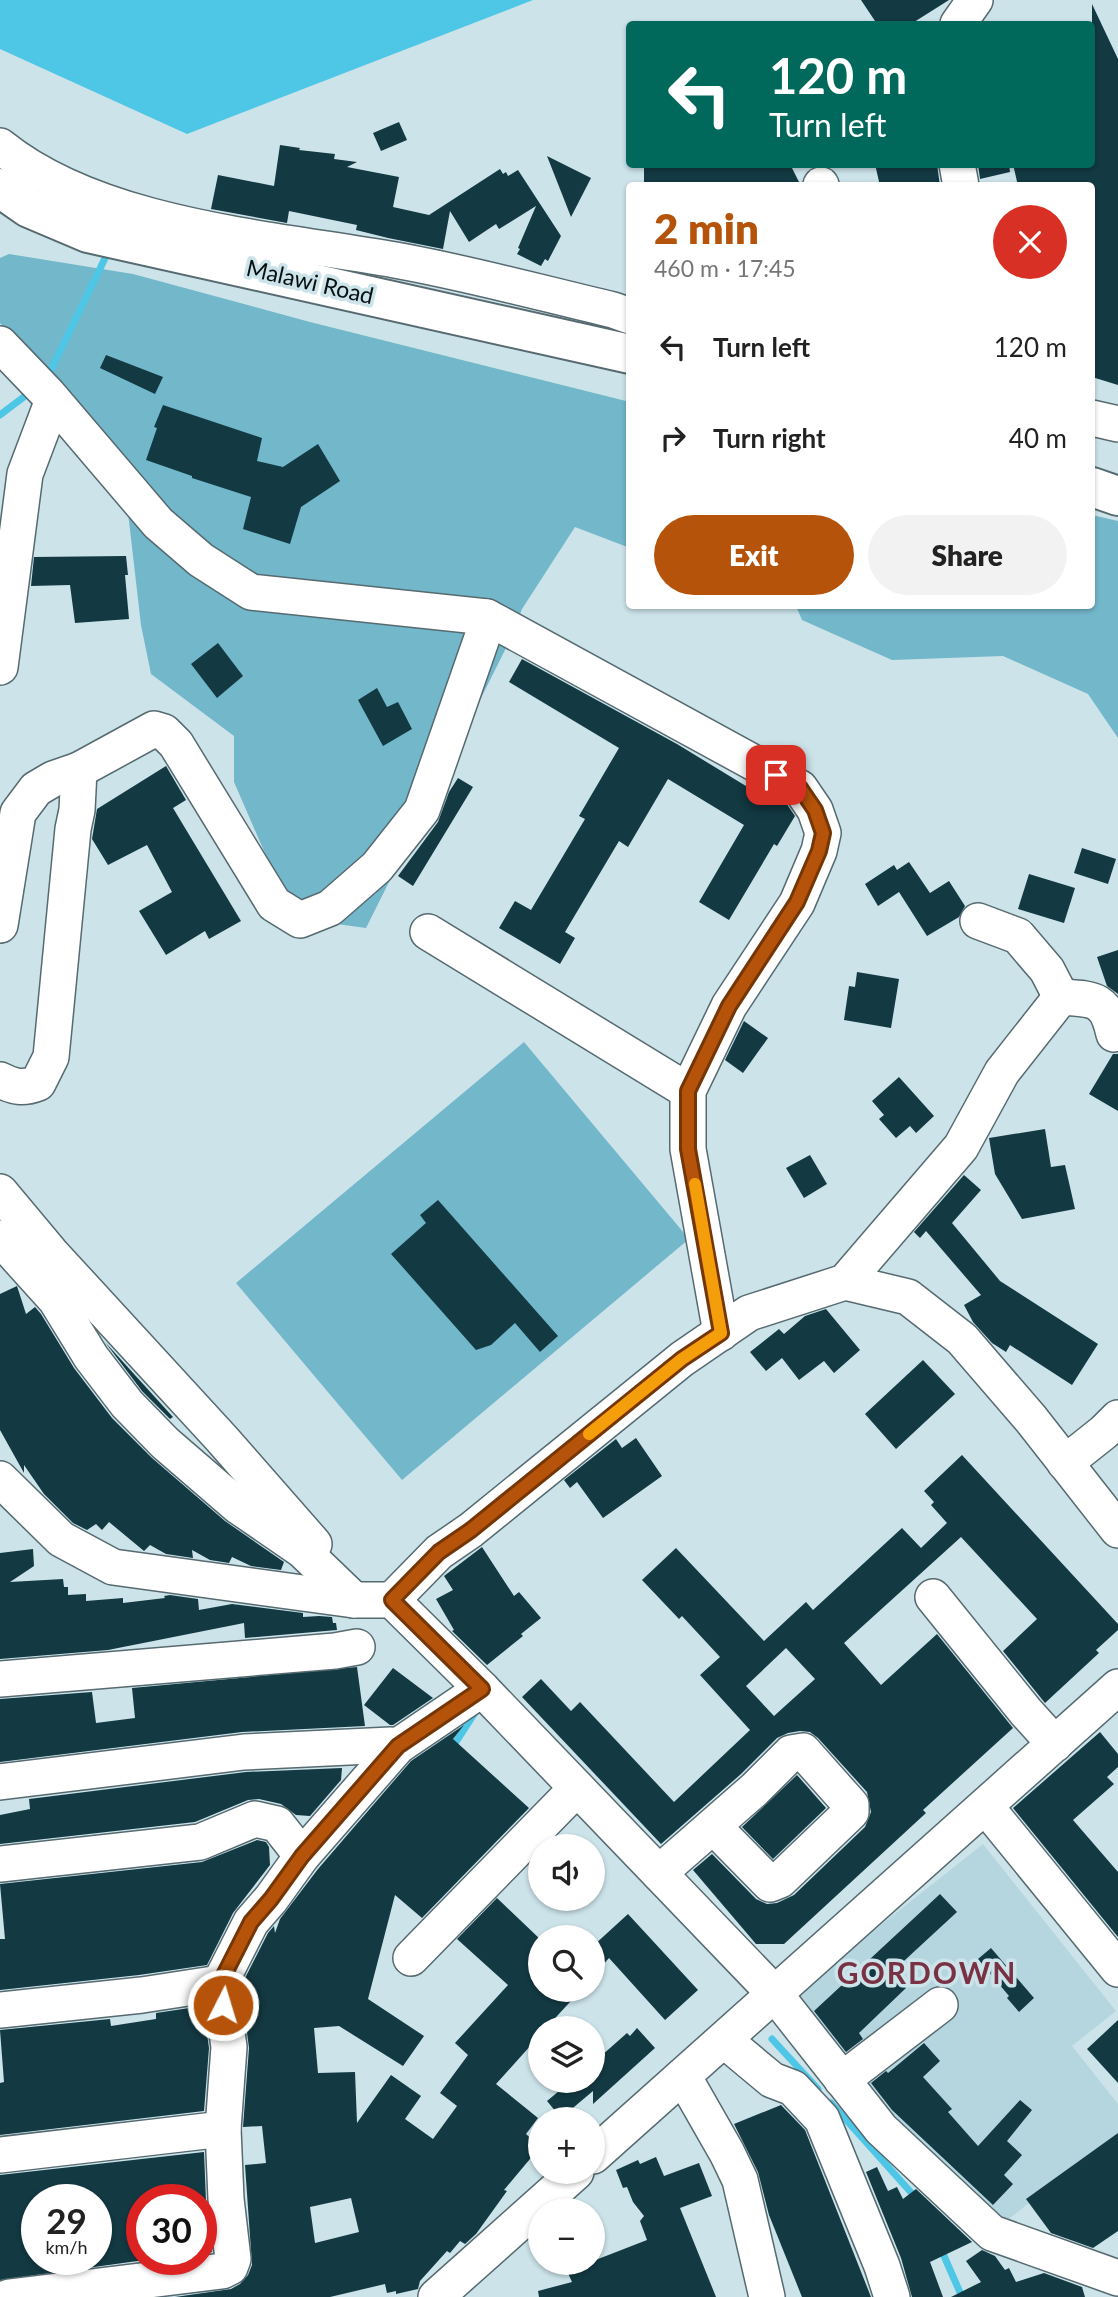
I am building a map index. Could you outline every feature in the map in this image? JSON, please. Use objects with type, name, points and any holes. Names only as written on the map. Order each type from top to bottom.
[{"type":"main road","name":"Malawi Road","points":[[10,204],[88,233],[626,353]]},
{"type":"main road","points":[[1095,488],[1118,496]]},
{"type":"street","points":[[960,21],[975,0]]},
{"type":"street","points":[[0,146],[68,187],[167,221],[399,261],[626,315]]},
{"type":"street","points":[[0,344],[43,388],[158,523],[201,560],[251,592],[486,617],[800,788],[815,810],[823,833],[819,851],[797,902],[729,1006],[688,1091],[688,1149],[721,1333]]},
{"type":"street","points":[[0,667],[25,474],[43,388]]},
{"type":"street","points":[[1095,419],[1118,424]]},
{"type":"street","points":[[0,925],[18,813],[36,789],[53,779],[79,770],[154,729],[164,732],[176,744],[274,904],[300,920],[330,908],[377,867],[422,810],[486,617]]},
{"type":"street","points":[[0,1080],[12,1086],[26,1087],[38,1083],[51,1057],[79,770]]},
{"type":"street","points":[[978,921],[1018,936],[1047,970],[1061,997]]},
{"type":"street","points":[[428,932],[688,1091]]},
{"type":"street","points":[[1061,997],[1094,999],[1110,1013],[1114,1034]]},
{"type":"street","points":[[845,1282],[961,1147],[1002,1072],[1061,997]]},
{"type":"street","points":[[0,1192],[51,1253],[279,1501],[314,1544],[341,1588]]},
{"type":"street","points":[[0,1238],[56,1300],[91,1357],[128,1404],[164,1443],[238,1506],[302,1550],[341,1588]]},
{"type":"street","points":[[392,1600],[439,1552],[471,1530],[682,1359],[749,1313],[845,1282],[908,1297],[962,1339],[1031,1419],[1118,1530]]},
{"type":"street","points":[[1065,1463],[1104,1433],[1118,1418]]},
{"type":"street","points":[[0,1479],[61,1539],[113,1567],[341,1588],[392,1600],[468,1698],[564,1800],[659,1873],[750,2016],[772,2080],[793,2088],[822,2119],[892,2297]]},
{"type":"street","points":[[933,1597],[1055,1744]]},
{"type":"street","points":[[0,1679],[357,1647]]},
{"type":"street","points":[[605,2145],[1118,1687]]},
{"type":"street","points":[[9,2297],[222,2271],[230,2267],[233,2259],[226,2200],[223,2129],[229,2048],[220,1983],[251,1922],[302,1856],[398,1746],[468,1698]]},
{"type":"street","points":[[0,1782],[244,1752],[398,1746]]},
{"type":"street","points":[[342,1747],[365,1785]]},
{"type":"street","points":[[411,1958],[564,1800]]},
{"type":"street","points":[[986,1807],[1118,1969]]},
{"type":"street","points":[[0,1864],[200,1842],[255,1819],[276,1824],[302,1856]]},
{"type":"street","points":[[659,1873],[713,1826]]},
{"type":"street","points":[[0,2010],[142,1995],[220,1983]]},
{"type":"street","points":[[842,2080],[940,2005]]},
{"type":"street","points":[[750,2016],[842,2080],[881,2129],[992,2233],[1118,2278]]},
{"type":"street","points":[[683,2076],[740,2180],[767,2297]]},
{"type":"street","points":[[0,2155],[223,2129]]},
{"type":"street","points":[[436,2297],[563,2184]]},
{"type":"shaded area","points":[[0,0],[533,0],[187,134],[0,49]]},
{"type":"shaded area","points":[[9,254],[133,274],[310,322],[626,401],[626,546],[575,527],[522,609],[509,642],[366,928],[293,918],[234,782],[234,736],[151,674],[141,625],[121,452],[0,323],[0,258]]},
{"type":"shaded area","points":[[1095,516],[1118,521],[1118,738],[1088,694],[1003,656],[892,660],[802,620],[797,609],[1095,609]]},
{"type":"shaded area","points":[[524,1042],[689,1239],[402,1480],[236,1283]]},
{"type":"shaded area","points":[[983,1844],[1116,2011],[1072,2046],[1118,2104],[1118,2133],[987,2236],[795,1993]]},
{"type":"building","points":[[861,0],[949,0],[916,21],[875,21]]},
{"type":"building","points":[[1092,4],[1118,59],[1118,385],[1095,378],[1095,182],[1017,182],[1014,168],[1095,168],[1095,21],[1092,21]]},
{"type":"building","points":[[399,122],[407,140],[381,151],[373,133]]},
{"type":"building","points":[[280,145],[335,154],[334,159],[357,162],[347,167],[399,177],[393,207],[429,215],[500,169],[508,176],[518,170],[561,236],[548,261],[545,259],[541,266],[517,254],[536,206],[499,229],[496,224],[469,242],[450,211],[443,249],[356,230],[357,225],[289,211],[287,223],[211,209],[218,175],[274,186]]},
{"type":"building","points":[[547,156],[591,178],[571,217]]},
{"type":"building","points":[[644,168],[792,168],[799,182],[644,182]]},
{"type":"building","points":[[876,168],[938,168],[939,182],[879,182]]},
{"type":"building","points":[[979,168],[1010,168],[1010,172],[980,179]]},
{"type":"building","points":[[106,355],[163,377],[155,394],[100,368]]},
{"type":"building","points":[[163,405],[262,438],[257,461],[283,467],[318,444],[340,481],[301,507],[290,544],[243,529],[251,497],[146,460],[157,428],[154,427]]},
{"type":"building","points":[[126,556],[129,619],[75,623],[70,585],[31,586],[34,557]]},
{"type":"building","points":[[218,643],[243,676],[217,698],[191,664]]},
{"type":"building","points":[[522,659],[677,744],[764,797],[767,793],[786,803],[795,816],[777,846],[774,844],[729,920],[699,902],[744,825],[668,779],[628,847],[619,841],[565,932],[575,938],[560,964],[499,928],[515,901],[531,910],[585,819],[579,816],[619,748],[509,682]]},
{"type":"building","points":[[377,688],[387,707],[398,702],[412,729],[383,746],[358,700]]},
{"type":"building","points":[[166,766],[186,800],[173,808],[241,921],[209,939],[205,931],[166,955],[139,911],[172,892],[147,845],[108,865],[92,839],[97,809]]},
{"type":"building","points":[[458,778],[473,787],[413,886],[398,876],[438,822],[449,792]]},
{"type":"building","points":[[1082,848],[1116,859],[1108,884],[1074,873]]},
{"type":"building","points":[[909,862],[930,893],[949,881],[965,906],[959,917],[927,936],[899,892],[878,906],[865,884],[894,865],[897,870]]},
{"type":"building","points":[[1029,874],[1075,888],[1064,923],[1018,909]]},
{"type":"building","points":[[1118,950],[1118,994],[1107,986],[1097,957]]},
{"type":"building","points":[[857,972],[899,979],[891,1028],[844,1020],[849,986],[855,987]]},
{"type":"building","points":[[744,1021],[768,1038],[743,1073],[725,1060]]},
{"type":"building","points":[[1113,1054],[1118,1054],[1118,1111],[1089,1094]]},
{"type":"building","points":[[899,1077],[934,1116],[916,1133],[910,1126],[896,1138],[879,1119],[884,1115],[872,1101]]},
{"type":"building","points":[[1045,1129],[1051,1167],[1065,1165],[1075,1209],[1022,1219],[995,1174],[989,1138]]},
{"type":"building","points":[[810,1155],[827,1184],[804,1198],[786,1168]]},
{"type":"building","points":[[964,1175],[981,1190],[952,1223],[1000,1281],[1098,1344],[1072,1385],[1010,1345],[1006,1352],[992,1343],[973,1322],[964,1305],[981,1295],[926,1231],[920,1238],[914,1232]]},
{"type":"building","points":[[438,1200],[558,1336],[540,1352],[515,1323],[491,1345],[476,1350],[391,1254],[426,1223],[420,1215]]},
{"type":"building","points":[[17,1286],[26,1314],[35,1307],[41,1314],[74,1368],[112,1418],[152,1458],[225,1521],[284,1562],[281,1570],[251,1566],[232,1557],[229,1563],[210,1560],[192,1550],[193,1558],[166,1554],[150,1545],[144,1551],[109,1522],[102,1530],[96,1524],[87,1530],[73,1523],[44,1494],[24,1465],[24,1473],[0,1430],[0,1294]]},
{"type":"building","points":[[826,1309],[860,1350],[834,1373],[824,1361],[799,1380],[782,1358],[766,1371],[750,1352],[779,1329],[784,1334],[805,1316]]},
{"type":"building","points":[[105,1342],[173,1417],[170,1419],[142,1391]]},
{"type":"building","points":[[923,1360],[955,1394],[896,1449],[865,1414]]},
{"type":"building","points":[[636,1438],[662,1476],[603,1518],[577,1482],[570,1488],[564,1480],[616,1439],[622,1448]]},
{"type":"building","points":[[962,1455],[1118,1624],[1118,1630],[1096,1650],[1099,1653],[1045,1703],[1003,1651],[1037,1619],[961,1537],[844,1643],[881,1685],[937,1634],[1013,1728],[923,1810],[926,1813],[784,1944],[756,1944],[693,1870],[712,1854],[756,1899],[767,1904],[777,1903],[794,1895],[865,1827],[871,1812],[867,1792],[818,1738],[810,1732],[800,1731],[777,1738],[741,1774],[661,1844],[522,1697],[541,1679],[571,1711],[580,1702],[674,1802],[750,1730],[700,1675],[720,1657],[682,1616],[679,1619],[642,1580],[676,1548],[764,1641],[806,1602],[813,1610],[902,1528],[921,1548],[947,1523],[931,1505],[934,1502],[924,1491]],"holes":[[[786,1648],[815,1679],[774,1716],[746,1686]]]},
{"type":"building","points":[[482,1547],[514,1596],[519,1592],[541,1618],[487,1665],[452,1631],[454,1630],[436,1599],[453,1590],[444,1576]]},
{"type":"building","points":[[33,1549],[34,1566],[10,1582],[63,1579],[64,1587],[68,1587],[68,1595],[86,1594],[86,1601],[123,1598],[123,1603],[165,1598],[164,1596],[170,1595],[198,1599],[199,1610],[232,1604],[303,1613],[303,1617],[332,1617],[337,1630],[245,1638],[244,1623],[108,1650],[0,1659],[0,1553]]},
{"type":"building","points":[[357,1667],[365,1726],[242,1732],[0,1762],[0,1699],[92,1692],[96,1723],[135,1718],[132,1688]]},
{"type":"building","points":[[393,1668],[433,1698],[390,1725],[364,1705]]},
{"type":"building","points":[[464,1725],[453,1739],[529,1808],[422,1918],[395,1895],[368,1999],[424,2036],[403,2066],[339,2026],[314,2028],[318,2073],[355,2072],[357,2123],[391,2075],[421,2096],[405,2119],[433,2139],[457,2106],[440,2093],[468,2055],[455,2043],[508,1985],[457,1939],[497,1898],[528,1928],[528,2002],[570,2002],[557,2016],[528,2016],[528,2048],[496,2084],[528,2110],[528,2161],[504,2190],[507,2191],[476,2234],[465,2244],[460,2241],[450,2253],[447,2251],[420,2281],[418,2289],[396,2294],[396,2291],[387,2293],[385,2284],[330,2297],[175,2297],[231,2289],[248,2275],[252,2265],[245,2165],[266,2163],[262,2126],[243,2127],[249,2048],[241,1986],[268,1933],[274,1926],[275,1933],[280,1919],[318,1869],[411,1761]],"holes":[[[351,2198],[359,2232],[315,2243],[310,2207]]]},
{"type":"building","points":[[1100,1732],[1118,1754],[1118,1767],[1107,1777],[1114,1784],[1073,1820],[1118,1872],[1118,1937],[1013,1808]]},
{"type":"building","points":[[342,1768],[341,1780],[310,1816],[296,1815],[281,1804],[259,1799],[248,1800],[195,1822],[0,1844],[0,1815],[30,1809],[29,1799],[246,1772]]},
{"type":"building","points":[[797,1775],[826,1808],[773,1859],[742,1827]]},
{"type":"building","points":[[257,1840],[266,1842],[269,1847],[270,1865],[233,1913],[207,1965],[0,1990],[0,1939],[5,1939],[0,1884],[202,1862]]},
{"type":"building","points":[[940,1894],[957,1912],[892,1972],[906,1988],[859,2033],[863,2039],[846,2052],[814,2011]]},
{"type":"building","points":[[628,1914],[698,1990],[665,2020],[609,1958],[605,1962],[605,1935]]},
{"type":"building","points":[[991,1948],[1034,1998],[1019,2012],[978,1959]]},
{"type":"building","points":[[203,2006],[209,2048],[204,2111],[0,2135],[0,2083],[4,2082],[0,2030],[110,2019],[111,2026],[156,2019],[156,2013]]},
{"type":"building","points":[[1118,2020],[1118,2083],[1087,2049]]},
{"type":"building","points":[[637,2028],[655,2048],[593,2104],[593,2093],[605,2093],[605,2052],[627,2033],[630,2036]]},
{"type":"building","points":[[924,2043],[940,2061],[923,2077],[952,2109],[948,2112],[978,2146],[1020,2100],[1032,2110],[1007,2141],[1022,2155],[1004,2175],[1013,2184],[993,2205],[892,2110],[871,2083],[886,2071],[888,2073]]},
{"type":"building","points":[[557,2093],[591,2093],[574,2107],[552,2107],[547,2101]]},
{"type":"building","points":[[781,2105],[805,2130],[871,2297],[802,2297],[769,2215],[758,2172],[734,2124]]},
{"type":"building","points":[[1118,2133],[1118,2231],[1093,2248],[1051,2233],[1026,2199]]},
{"type":"building","points":[[204,2152],[205,2184],[126,2184],[126,2263],[112,2265],[112,2184],[21,2184],[21,2275],[36,2275],[0,2280],[0,2175]]},
{"type":"building","points":[[656,2157],[664,2176],[699,2163],[712,2196],[680,2208],[716,2297],[539,2297],[538,2291],[572,2282],[569,2275],[605,2275],[605,2256],[647,2240],[640,2221],[644,2216],[633,2202],[627,2187],[623,2188],[616,2170],[638,2160],[640,2164]]},
{"type":"building","points":[[877,2167],[888,2191],[897,2187],[903,2199],[916,2189],[972,2242],[930,2262],[943,2297],[912,2297],[901,2258],[866,2172]]},
{"type":"building","points":[[982,2250],[995,2256],[1005,2270],[1009,2268],[1016,2282],[1044,2273],[1082,2287],[1085,2297],[951,2297],[981,2282],[966,2261]]},
{"type":"waterway","points":[[47,378],[109,250]]},
{"type":"waterway","points":[[0,415],[33,390]]},
{"type":"waterway","points":[[452,1748],[474,1714]]},
{"type":"waterway","points":[[772,2039],[818,2089]]},
{"type":"waterway","points":[[831,2103],[916,2198]]},
{"type":"waterway","points":[[941,2249],[962,2297]]},
{"type":"slow traffic","points":[[589,1434],[682,1359],[721,1333],[695,1184]]},
{"type":"district","name":"GORDOWN","points":[[927,1974]]},
{"type":"route","points":[[223,2005],[220,1983],[251,1922],[302,1856],[398,1746],[482,1689],[392,1600],[439,1552],[471,1530],[682,1359],[721,1333],[688,1149],[688,1091],[729,1006],[797,902],[819,851],[823,833],[815,810],[800,788],[776,775]]}]
